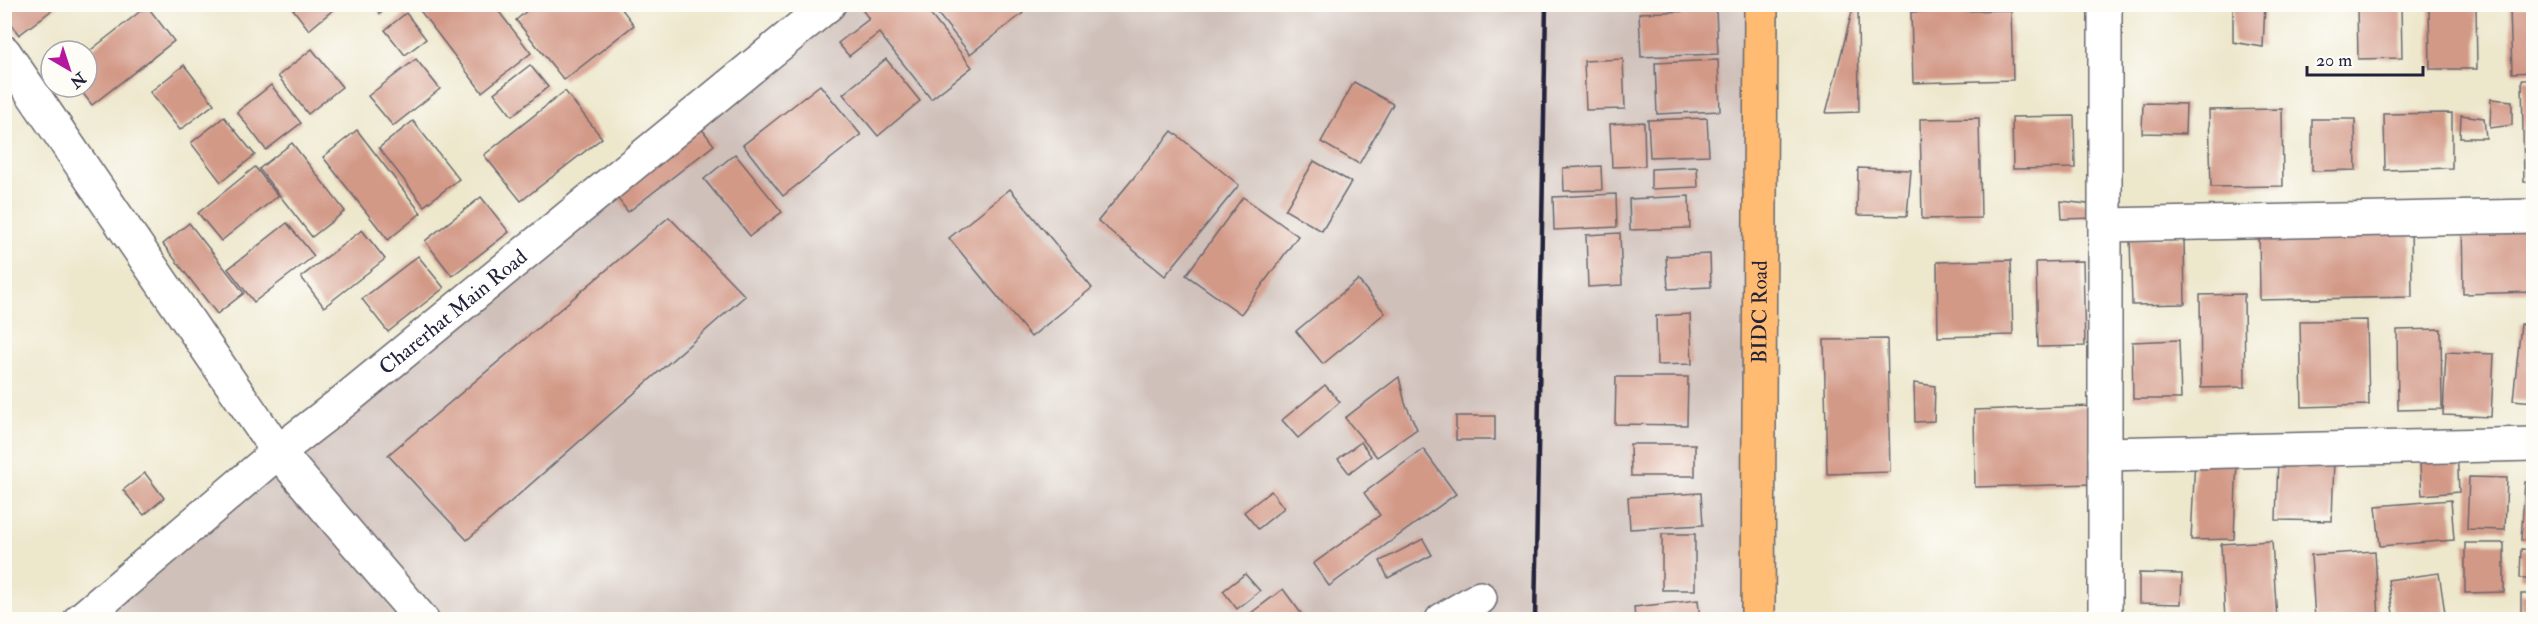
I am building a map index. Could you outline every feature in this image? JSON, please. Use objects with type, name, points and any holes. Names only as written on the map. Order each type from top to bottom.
[{"type":"main road","name":"BIDC Road","points":[[1758,620],[1761,4]]},
{"type":"street","name":"Charerhat Main Road","points":[[81,620],[278,452],[344,401],[829,4]]},
{"type":"street","points":[[2105,4],[2105,620]]},
{"type":"street","points":[[4,52],[278,452],[422,620]]},
{"type":"street","points":[[2105,225],[2534,216]]},
{"type":"street","points":[[2105,454],[2534,444]]},
{"type":"street","points":[[1442,620],[1480,598]]},
{"type":"shaded area","points":[[828,5],[1761,5],[1758,619],[80,620]]},
{"type":"building","points":[[5,4],[60,4],[19,35],[4,15]]},
{"type":"building","points":[[289,4],[340,4],[309,30]]},
{"type":"building","points":[[373,4],[392,4],[380,14]]},
{"type":"building","points":[[415,4],[493,4],[531,53],[482,92]]},
{"type":"building","points":[[535,4],[618,4],[634,25],[564,80],[516,20]]},
{"type":"building","points":[[858,4],[922,4],[972,67],[931,99],[879,33],[849,56],[838,43],[869,19]]},
{"type":"building","points":[[930,4],[1016,4],[1023,13],[970,54]]},
{"type":"building","points":[[1854,4],[1858,4],[1859,112],[1826,113]]},
{"type":"building","points":[[2233,4],[2265,4],[2263,47],[2233,42]]},
{"type":"building","points":[[2357,4],[2401,4],[2402,58],[2358,59]]},
{"type":"building","points":[[2429,4],[2476,4],[2477,69],[2430,69]]},
{"type":"building","points":[[147,6],[174,41],[92,105],[87,99],[99,99],[99,44]]},
{"type":"building","points":[[2510,8],[2534,8],[2534,72],[2512,73]]},
{"type":"building","points":[[1716,10],[1718,54],[1641,57],[1639,13]]},
{"type":"building","points":[[2011,10],[2013,80],[1913,83],[1911,12]]},
{"type":"building","points":[[406,13],[426,39],[405,55],[385,30]]},
{"type":"building","points":[[312,49],[342,87],[308,114],[278,76]]},
{"type":"building","points":[[416,59],[440,89],[393,126],[368,96]]},
{"type":"building","points":[[886,59],[920,101],[878,136],[843,94]]},
{"type":"building","points":[[1623,59],[1625,109],[1586,110],[1584,61]]},
{"type":"building","points":[[1718,60],[1720,111],[1657,114],[1655,63]]},
{"type":"building","points":[[184,65],[214,104],[180,130],[150,92]]},
{"type":"building","points":[[530,65],[548,87],[512,116],[494,93]]},
{"type":"building","points":[[2522,80],[2534,80],[2534,182],[2524,182]]},
{"type":"building","points":[[1354,82],[1393,104],[1359,164],[1321,142]]},
{"type":"building","points":[[271,85],[301,123],[266,150],[237,112]]},
{"type":"building","points":[[820,85],[861,135],[783,196],[743,145]]},
{"type":"building","points":[[565,91],[602,138],[521,201],[484,155]]},
{"type":"building","points":[[2491,99],[2512,101],[2512,125],[2490,128]]},
{"type":"building","points":[[2143,103],[2186,104],[2185,134],[2142,133]]},
{"type":"building","points":[[2282,109],[2283,186],[2211,187],[2209,110]]},
{"type":"building","points":[[2452,113],[2452,168],[2385,170],[2384,114]]},
{"type":"building","points":[[2461,115],[2484,118],[2486,138],[2460,138]]},
{"type":"building","points":[[2074,116],[2075,168],[2013,169],[2012,117]]},
{"type":"building","points":[[224,117],[255,155],[221,182],[191,143]]},
{"type":"building","points":[[1707,118],[1709,155],[1650,157],[1648,120]]},
{"type":"building","points":[[1979,118],[1981,218],[1922,219],[1920,119]]},
{"type":"building","points":[[2312,119],[2355,119],[2356,170],[2312,171]]},
{"type":"building","points":[[695,120],[714,145],[628,212],[609,187]]},
{"type":"building","points":[[413,121],[459,179],[424,206],[379,148]]},
{"type":"building","points":[[1644,122],[1645,166],[1612,167],[1610,124]]},
{"type":"building","points":[[357,130],[421,213],[388,240],[323,157]]},
{"type":"building","points":[[1172,131],[1239,185],[1165,276],[1098,221]]},
{"type":"building","points":[[292,143],[345,211],[312,237],[259,169]]},
{"type":"building","points":[[735,154],[782,212],[750,236],[704,179]]},
{"type":"building","points":[[1314,161],[1351,182],[1322,231],[1285,210]]},
{"type":"building","points":[[1601,166],[1602,190],[1564,191],[1563,168]]},
{"type":"building","points":[[255,167],[278,196],[221,241],[198,213]]},
{"type":"building","points":[[1697,167],[1698,187],[1651,189],[1651,169]]},
{"type":"building","points":[[1858,168],[1911,170],[1907,216],[1857,215]]},
{"type":"building","points":[[1010,189],[1092,288],[1031,337],[949,238]]},
{"type":"building","points":[[1616,194],[1617,227],[1554,230],[1553,197]]},
{"type":"building","points":[[1689,196],[1690,228],[1630,230],[1629,199]]},
{"type":"building","points":[[481,197],[509,232],[452,276],[425,241]]},
{"type":"building","points":[[1243,197],[1298,236],[1241,314],[1186,275]]},
{"type":"building","points":[[2061,201],[2096,205],[2096,218],[2062,219]]},
{"type":"building","points":[[2534,210],[2534,292],[2463,294],[2462,212]]},
{"type":"building","points":[[669,217],[745,296],[467,540],[388,455]]},
{"type":"building","points":[[2411,220],[2412,297],[2260,300],[2259,224]]},
{"type":"building","points":[[189,223],[244,293],[217,314],[163,244]]},
{"type":"building","points":[[287,223],[314,256],[254,302],[228,269]]},
{"type":"building","points":[[362,230],[385,259],[324,307],[301,277]]},
{"type":"building","points":[[1620,233],[1622,285],[1588,287],[1586,235]]},
{"type":"building","points":[[2184,238],[2185,304],[2132,305],[2130,239]]},
{"type":"building","points":[[1710,254],[1711,287],[1668,289],[1666,256]]},
{"type":"building","points":[[418,256],[444,288],[388,332],[362,299]]},
{"type":"building","points":[[2011,260],[2013,335],[1938,337],[1937,262]]},
{"type":"building","points":[[2083,261],[2085,346],[2038,347],[2036,262]]},
{"type":"building","points":[[1358,280],[1385,313],[1323,364],[1296,331]]},
{"type":"building","points":[[2244,294],[2245,387],[2201,388],[2200,295]]},
{"type":"building","points":[[1690,314],[1692,364],[1657,365],[1656,316]]},
{"type":"building","points":[[2367,320],[2369,405],[2302,407],[2300,321]]},
{"type":"building","points":[[2521,324],[2534,325],[2534,402],[2513,400]]},
{"type":"building","points":[[2441,329],[2442,409],[2398,410],[2397,330]]},
{"type":"building","points":[[1887,339],[1890,472],[1827,474],[1824,340]]},
{"type":"building","points":[[2179,340],[2181,399],[2133,399],[2132,342]]},
{"type":"building","points":[[2446,352],[2494,354],[2491,417],[2443,415]]},
{"type":"building","points":[[1399,377],[1405,403],[1417,429],[1377,457],[1345,418]]},
{"type":"building","points":[[1616,377],[1688,377],[1687,425],[1615,424]]},
{"type":"building","points":[[1914,383],[1935,386],[1934,421],[1915,422]]},
{"type":"building","points":[[1325,385],[1340,402],[1298,438],[1282,420]]},
{"type":"building","points":[[2093,406],[2094,484],[1975,487],[1974,410]]},
{"type":"building","points":[[1456,416],[1495,416],[1495,440],[1456,440]]},
{"type":"building","points":[[1361,442],[1371,456],[1349,473],[1338,459]]},
{"type":"building","points":[[1630,444],[1695,444],[1695,476],[1631,476]]},
{"type":"building","points":[[1423,449],[1456,494],[1329,586],[1313,564],[1380,515],[1364,493]]},
{"type":"building","points":[[2457,449],[2459,492],[2422,495],[2419,452]]},
{"type":"building","points":[[2237,457],[2234,539],[2191,540],[2195,458]]},
{"type":"building","points":[[2278,458],[2334,459],[2332,521],[2276,520]]},
{"type":"building","points":[[145,473],[164,498],[144,515],[123,490]]},
{"type":"building","points":[[2469,477],[2507,478],[2505,530],[2467,529]]},
{"type":"building","points":[[2525,481],[2534,482],[2534,541],[2521,540]]},
{"type":"building","points":[[1271,491],[1284,508],[1258,529],[1244,512]]},
{"type":"building","points":[[1701,493],[1703,525],[1630,529],[1628,497]]},
{"type":"building","points":[[2451,500],[2454,540],[2380,546],[2376,506]]},
{"type":"building","points":[[1662,534],[1695,534],[1695,590],[1662,590]]},
{"type":"building","points":[[1423,539],[1432,555],[1388,578],[1380,561]]},
{"type":"building","points":[[2272,541],[2277,620],[2225,620],[2221,544]]},
{"type":"building","points":[[2465,543],[2504,543],[2504,592],[2465,593]]},
{"type":"building","points":[[2521,549],[2534,550],[2534,578],[2520,578]]},
{"type":"building","points":[[2375,551],[2379,620],[2315,620],[2311,555]]},
{"type":"building","points":[[2139,573],[2182,574],[2181,604],[2139,603]]},
{"type":"building","points":[[2439,573],[2446,620],[2394,620],[2388,580]]},
{"type":"building","points":[[1245,574],[1260,591],[1237,609],[1223,591]]},
{"type":"building","points":[[1283,589],[1306,620],[1248,620],[1246,617]]},
{"type":"building","points":[[2521,594],[2534,594],[2534,620],[2521,620]]},
{"type":"building","points":[[1698,600],[1700,620],[1635,620],[1634,607]]},
{"type":"railway","points":[[1535,620],[1546,4]]}]
